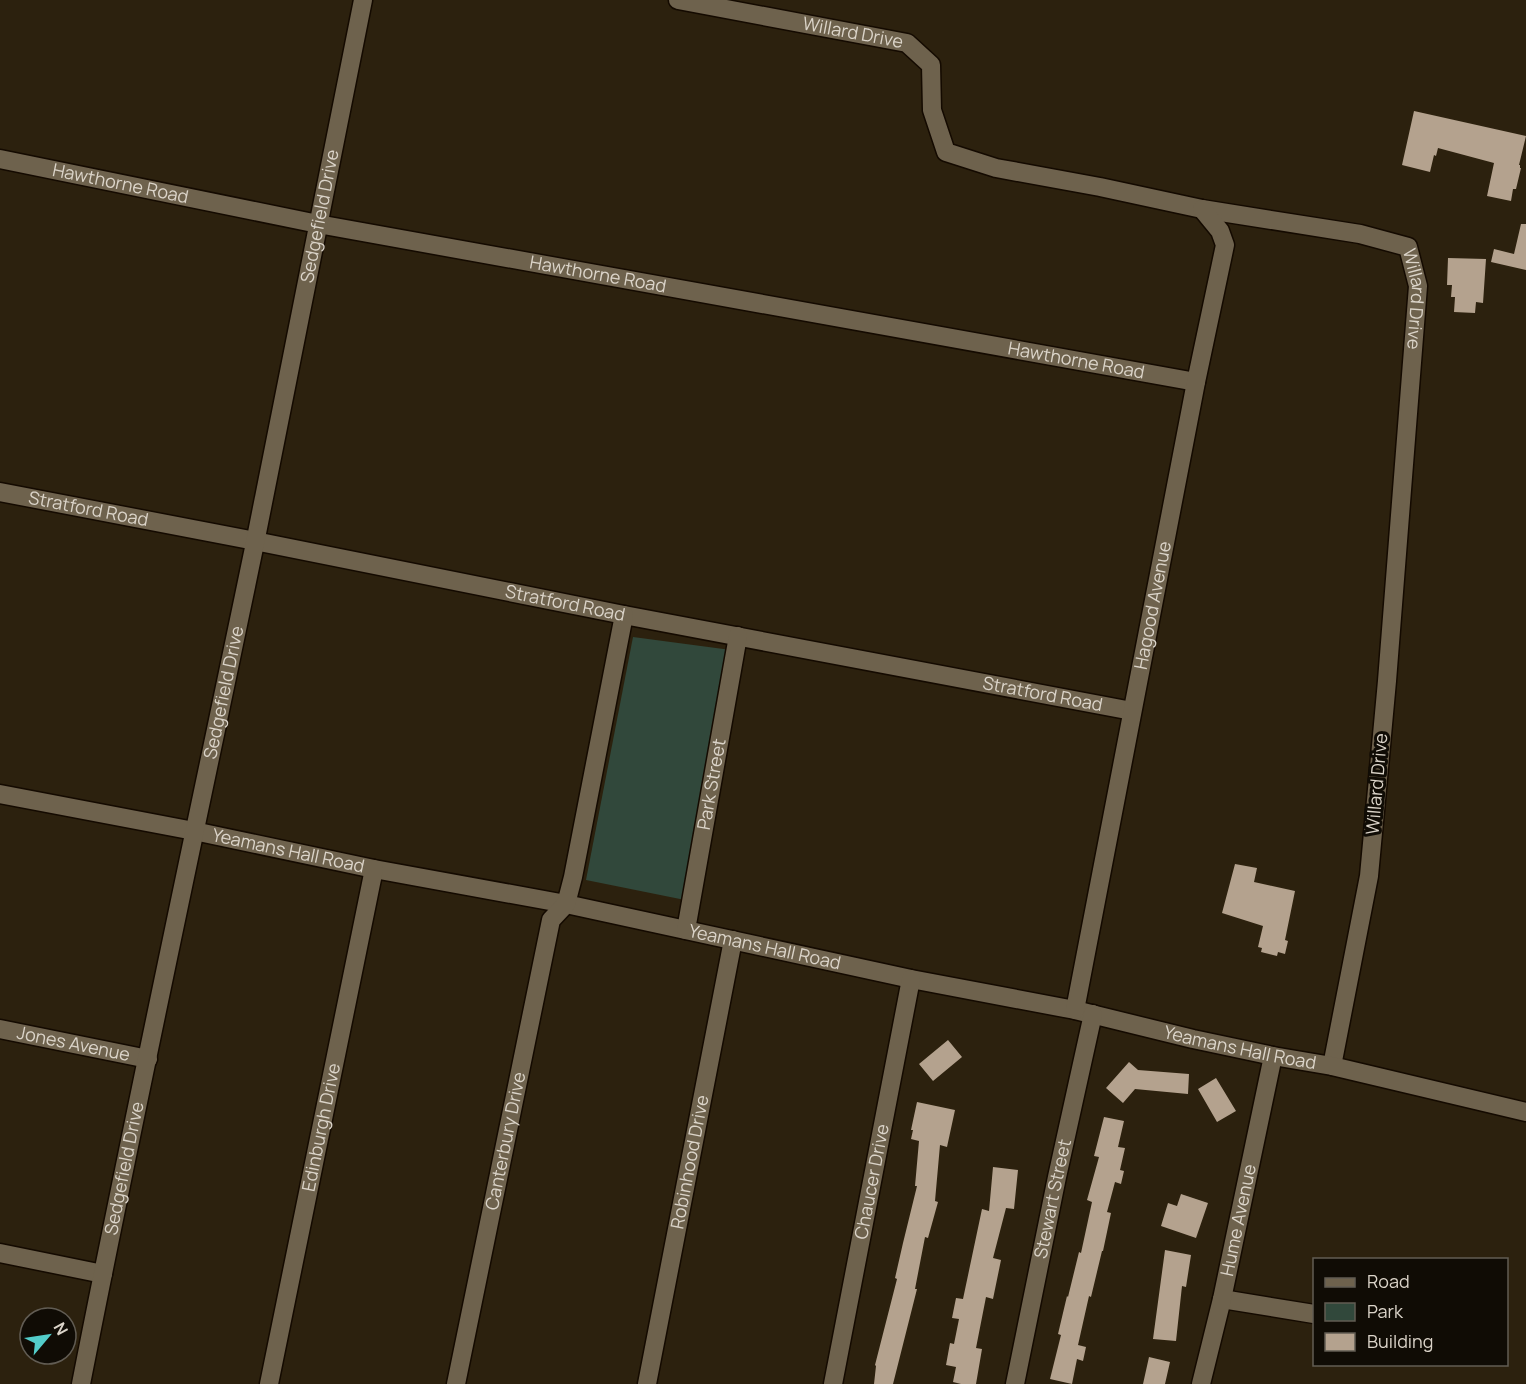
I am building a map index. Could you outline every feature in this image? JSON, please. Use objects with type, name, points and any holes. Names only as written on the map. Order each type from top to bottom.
[{"type":"street","name":"Sedgefield Drive","points":[[81,1384],[255,541],[363,0]]},
{"type":"street","name":"Willard Drive","points":[[678,0],[907,43],[932,65],[932,110],[946,152],[996,168],[1202,209],[1360,234],[1408,247],[1418,286],[1388,669],[1369,876],[1332,1066]]},
{"type":"street","name":"Hawthorne Road","points":[[0,159],[318,224],[1197,382]]},
{"type":"street","name":"Hagood Avenue","points":[[1075,1010],[1132,711],[1226,245],[1220,231],[1202,209]]},
{"type":"street","name":"Stratford Road","points":[[0,492],[624,615],[1132,711]]},
{"type":"street","points":[[566,904],[624,615]]},
{"type":"street","name":"Park Street","points":[[686,930],[738,636]]},
{"type":"street","name":"Yeamans Hall Road","points":[[0,794],[194,831],[374,869],[566,904],[911,979],[1075,1010],[1273,1056],[1332,1066],[1526,1112]]},
{"type":"street","name":"Edinburgh Drive","points":[[269,1384],[374,869]]},
{"type":"street","name":"Canterbury Drive","points":[[456,1384],[551,920],[566,904]]},
{"type":"street","name":"Robinhood Drive","points":[[647,1384],[733,940]]},
{"type":"street","name":"Chaucer Drive","points":[[833,1384],[911,979]]},
{"type":"street","name":"Stewart Street","points":[[1015,1384],[1093,1014]]},
{"type":"street","name":"Jones Avenue","points":[[0,1029],[147,1059]]},
{"type":"street","name":"Hume Avenue","points":[[1202,1384],[1273,1056]]},
{"type":"street","points":[[0,1253],[103,1274]]},
{"type":"street","points":[[1222,1299],[1313,1314]]},
{"type":"green space","points":[[633,637],[731,650],[685,900],[586,880]]},
{"type":"building","points":[[1414,111],[1526,136],[1519,165],[1521,168],[1511,201],[1487,196],[1494,163],[1438,148],[1430,172],[1402,165]]},
{"type":"building","points":[[1521,224],[1526,224],[1526,270],[1491,262],[1494,249],[1514,254]]},
{"type":"building","points":[[1448,258],[1486,259],[1483,303],[1476,302],[1475,313],[1454,312],[1455,297],[1451,297],[1452,285],[1447,285]]},
{"type":"building","points":[[1235,864],[1257,868],[1254,882],[1295,891],[1285,940],[1288,941],[1285,954],[1278,952],[1277,956],[1261,952],[1262,948],[1258,947],[1263,926],[1222,913]]},
{"type":"building","points":[[948,1040],[962,1057],[933,1081],[919,1064]]},
{"type":"building","points":[[1129,1062],[1138,1070],[1189,1074],[1188,1094],[1135,1089],[1123,1103],[1106,1088]]},
{"type":"building","points":[[1216,1078],[1236,1111],[1217,1122],[1198,1089]]},
{"type":"building","points":[[917,1102],[955,1110],[947,1147],[940,1145],[935,1201],[938,1202],[928,1238],[925,1237],[915,1289],[917,1289],[893,1384],[874,1384],[875,1365],[917,1186],[915,1186],[919,1141],[911,1139],[913,1130],[911,1130]]},
{"type":"building","points":[[1104,1117],[1124,1121],[1118,1147],[1125,1148],[1120,1170],[1124,1171],[1121,1184],[1115,1182],[1107,1212],[1111,1213],[1103,1251],[1091,1297],[1089,1296],[1078,1345],[1086,1347],[1083,1361],[1077,1359],[1072,1384],[1050,1379],[1061,1335],[1058,1334],[1067,1296],[1079,1252],[1081,1253],[1092,1202],[1087,1200],[1099,1157],[1094,1156]]},
{"type":"building","points":[[993,1167],[1018,1170],[1014,1209],[1006,1208],[993,1258],[1001,1260],[993,1299],[986,1297],[976,1348],[982,1349],[976,1384],[961,1384],[953,1382],[956,1367],[946,1365],[950,1343],[954,1344],[959,1319],[952,1318],[956,1298],[963,1299],[982,1209],[989,1211]]},
{"type":"building","points":[[1181,1194],[1208,1203],[1196,1238],[1161,1226],[1168,1203],[1177,1206]]},
{"type":"building","points":[[1165,1250],[1191,1255],[1186,1287],[1182,1286],[1176,1341],[1153,1339]]},
{"type":"building","points":[[1149,1357],[1170,1362],[1165,1384],[1143,1384]]}]
